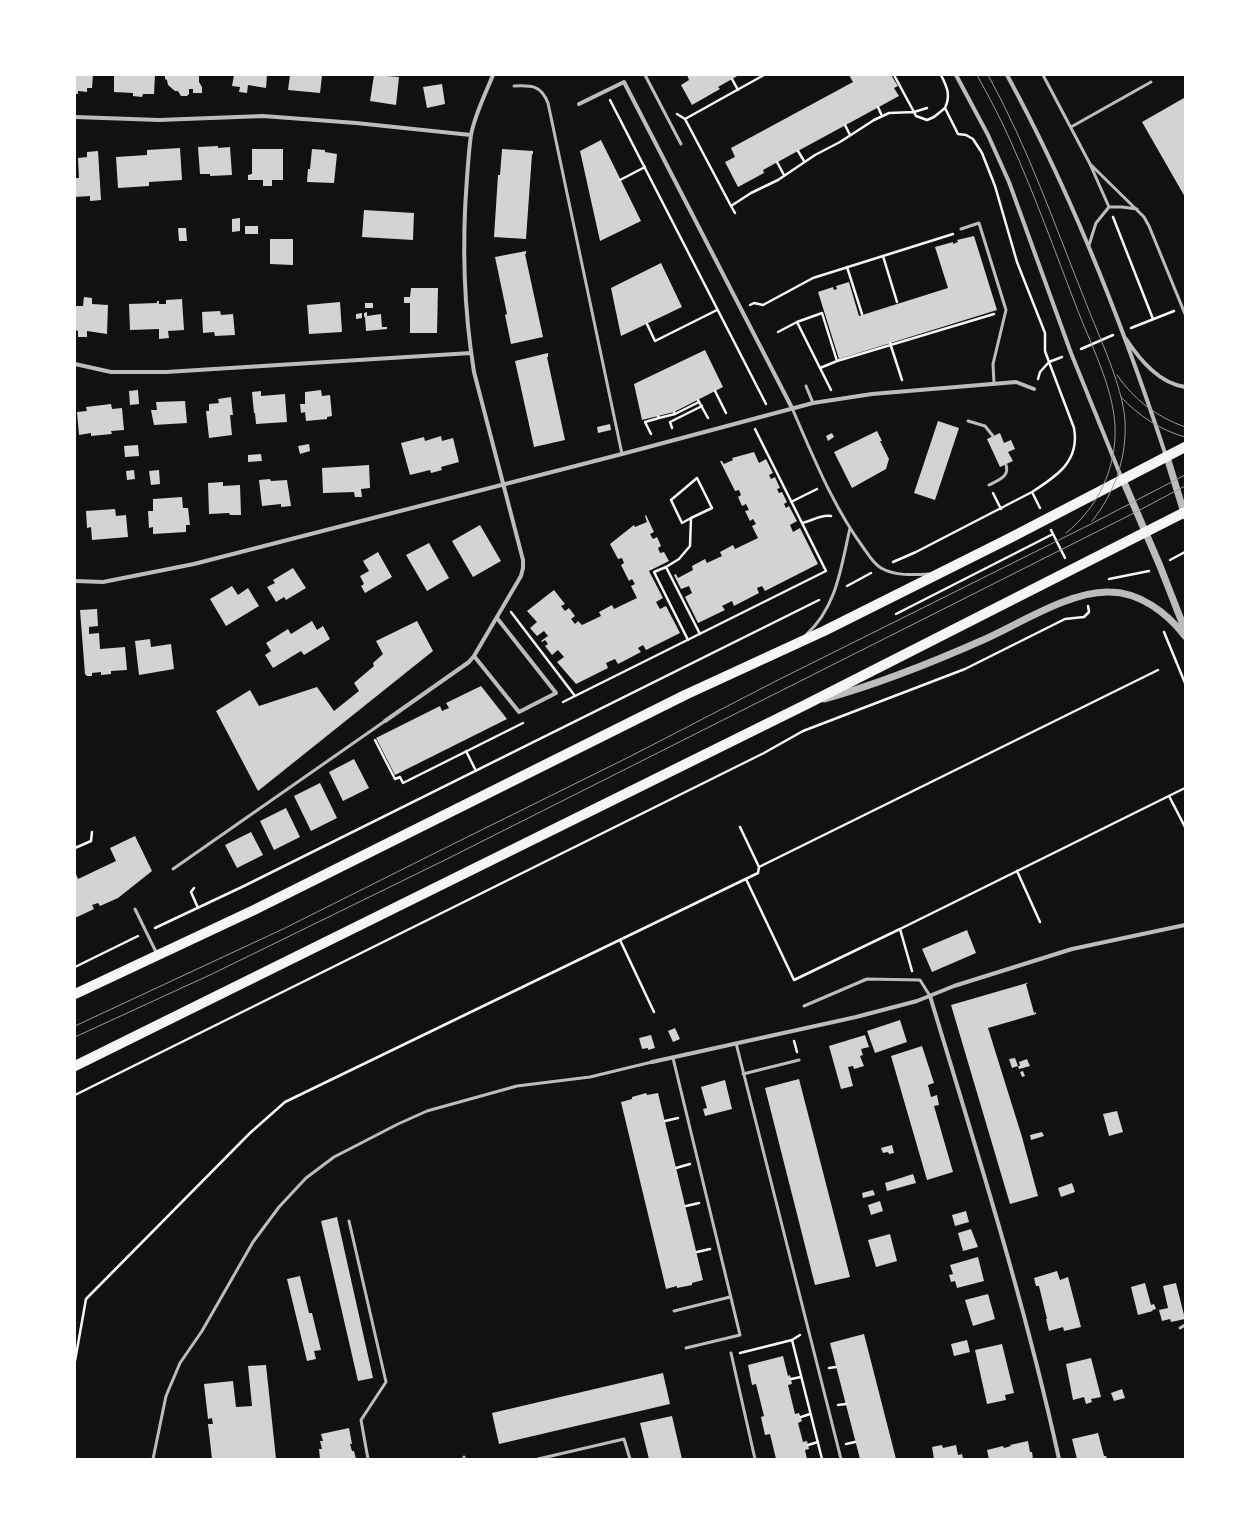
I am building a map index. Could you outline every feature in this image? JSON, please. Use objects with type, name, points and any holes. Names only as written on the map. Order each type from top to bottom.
[{"type":"main road","points":[[75,994],[261,906],[685,695],[796,644],[938,574],[1185,447]]},
{"type":"main road","points":[[75,1066],[807,704],[1145,532],[1184,514]]},
{"type":"street","points":[[385,722],[463,667],[474,656],[504,608],[521,576],[523,568],[521,553],[470,353],[464,242],[465,208],[471,136],[476,118],[493,75]]},
{"type":"street","points":[[956,75],[979,116],[1009,182],[1071,353],[1185,630]]},
{"type":"street","points":[[1007,75],[1042,142],[1089,245],[1167,457],[1184,514]]},
{"type":"street","points":[[579,104],[624,82],[792,408]]},
{"type":"street","points":[[75,117],[159,120],[263,116],[356,123],[471,136]]},
{"type":"street","points":[[1122,332],[1132,348],[1156,374],[1168,382],[1185,387]]},
{"type":"street","points":[[75,364],[111,372],[166,372],[470,353]]},
{"type":"street","points":[[75,581],[103,582],[194,564],[622,454],[813,403],[872,394],[994,383],[1016,382],[1034,389]]},
{"type":"street","points":[[807,704],[860,689],[918,668],[1066,601],[1092,593],[1114,592],[1141,600],[1163,613],[1185,636]]},
{"type":"street","points":[[474,656],[519,712],[556,693],[497,618]]},
{"type":"street","points":[[652,1062],[856,1017],[930,996],[954,986],[1072,948],[1185,925]]},
{"type":"street","points":[[930,996],[1020,1299],[1046,1399],[1059,1459]]},
{"type":"lane","points":[[645,75],[681,144]]},
{"type":"lane","points":[[1043,75],[1090,164],[1109,207]]},
{"type":"lane","points":[[1071,128],[1151,82]]},
{"type":"lane","points":[[514,86],[536,88],[544,94],[548,103],[622,454]]},
{"type":"lane","points":[[1090,164],[1144,217],[1185,314]]},
{"type":"lane","points":[[1089,245],[1096,223],[1109,207]]},
{"type":"lane","points":[[1109,207],[1137,209]]},
{"type":"lane","points":[[961,229],[979,223],[1006,310],[993,364],[994,383]]},
{"type":"lane","points":[[806,386],[813,403]]},
{"type":"lane","points":[[792,408],[824,481],[850,528],[874,562],[880,568],[902,574],[938,574]]},
{"type":"lane","points":[[968,421],[984,426],[993,436]]},
{"type":"lane","points":[[989,485],[1004,477],[1007,471],[1006,465]]},
{"type":"lane","points":[[796,644],[812,630],[829,606],[834,593],[850,528]]},
{"type":"lane","points":[[173,869],[385,722]]},
{"type":"lane","points":[[135,909],[158,955]]},
{"type":"lane","points":[[804,1006],[867,979],[920,980],[930,996]]},
{"type":"lane","points":[[736,1043],[841,1459]]},
{"type":"lane","points":[[673,1058],[740,1335],[686,1348]]},
{"type":"lane","points":[[743,1074],[799,1060]]},
{"type":"lane","points":[[154,1459],[166,1396],[180,1363],[202,1331],[253,1242],[279,1207],[306,1178],[334,1157],[427,1111],[517,1086],[590,1077],[652,1062]]},
{"type":"lane","points":[[349,1221],[386,1382],[360,1420],[368,1459]]},
{"type":"lane","points":[[674,1311],[730,1298]]},
{"type":"lane","points":[[1180,1328],[1185,1325]]},
{"type":"lane","points":[[731,1354],[755,1459]]},
{"type":"lane","points":[[538,1459],[624,1439],[630,1459]]},
{"type":"path","points":[[685,119],[738,90],[758,76],[764,75]]},
{"type":"path","points":[[894,75],[916,116],[927,120],[934,117],[946,108],[949,100],[949,92],[941,75]]},
{"type":"path","points":[[732,79],[738,90]]},
{"type":"path","points":[[606,91],[766,404]]},
{"type":"path","points":[[878,107],[882,116]]},
{"type":"path","points":[[731,206],[784,175],[804,161],[840,142],[882,116],[890,113],[914,112],[927,108]]},
{"type":"path","points":[[946,108],[958,134],[966,135],[973,139],[982,153],[995,186],[1020,269],[1045,333],[1044,351],[1049,362],[1040,372]]},
{"type":"path","points":[[676,114],[685,119],[735,213]]},
{"type":"path","points":[[845,125],[850,135]]},
{"type":"path","points":[[798,151],[804,161]]},
{"type":"path","points":[[777,162],[784,175]]},
{"type":"path","points":[[620,180],[644,167]]},
{"type":"path","points":[[1109,207],[1153,319]]},
{"type":"path","points":[[754,303],[763,305],[812,278],[957,233],[961,229]]},
{"type":"path","points":[[883,256],[897,302]]},
{"type":"path","points":[[847,267],[862,314]]},
{"type":"path","points":[[647,324],[655,341],[717,310]]},
{"type":"path","points":[[820,368],[891,344],[1006,310]]},
{"type":"path","points":[[1137,326],[1175,310]]},
{"type":"path","points":[[778,332],[797,322],[822,313],[831,337],[837,361]]},
{"type":"path","points":[[797,322],[832,390]]},
{"type":"path","points":[[1085,347],[1112,336]]},
{"type":"path","points":[[891,344],[902,380]]},
{"type":"path","points":[[715,391],[726,413]]},
{"type":"path","points":[[651,434],[645,422],[674,413],[699,401],[708,418]]},
{"type":"path","points":[[672,428],[670,422],[702,406]]},
{"type":"path","points":[[562,703],[826,571],[754,428]]},
{"type":"path","points":[[697,478],[712,508],[692,518],[682,523],[671,500],[697,478]]},
{"type":"path","points":[[989,485],[1001,508]]},
{"type":"path","points":[[791,502],[817,489]]},
{"type":"path","points":[[1032,492],[1038,503]]},
{"type":"path","points":[[802,523],[825,515],[831,516]]},
{"type":"path","points":[[688,640],[654,572],[679,559],[690,546],[692,518]]},
{"type":"path","points":[[1051,529],[1065,557]]},
{"type":"path","points":[[896,614],[1053,534]]},
{"type":"path","points":[[1175,557],[1185,552]]},
{"type":"path","points":[[666,567],[700,634]]},
{"type":"path","points":[[1102,580],[1149,571]]},
{"type":"path","points":[[842,588],[873,572]]},
{"type":"path","points":[[75,967],[198,908],[824,598]]},
{"type":"path","points":[[75,1095],[750,760],[792,737],[818,725],[965,669],[1065,620],[1084,617],[1090,610],[1086,600]]},
{"type":"path","points":[[1088,604],[1094,604]]},
{"type":"path","points":[[504,608],[510,611],[575,696]]},
{"type":"path","points":[[1161,628],[1185,683]]},
{"type":"path","points":[[760,867],[1158,670]]},
{"type":"path","points":[[371,731],[395,780],[400,777],[403,783],[529,720]]},
{"type":"path","points":[[466,751],[476,771]]},
{"type":"path","points":[[746,879],[794,980],[1185,788]]},
{"type":"path","points":[[1169,796],[1185,827]]},
{"type":"path","points":[[75,1361],[86,1299],[250,1133],[286,1102],[758,873],[760,867],[740,827]]},
{"type":"path","points":[[75,848],[91,841],[92,832]]},
{"type":"path","points":[[1017,871],[1040,922]]},
{"type":"path","points":[[194,888],[191,892],[198,908]]},
{"type":"path","points":[[900,929],[910,969]]},
{"type":"path","points":[[620,940],[654,1012]]},
{"type":"path","points":[[731,1354],[792,1340],[822,1459]]},
{"type":"path","points":[[791,1380],[801,1377]]},
{"type":"path","points":[[834,1406],[846,1404]]},
{"type":"path","points":[[801,1417],[810,1414]]},
{"type":"path","points":[[808,1445],[818,1442]]},
{"type":"path","points":[[844,1445],[855,1442]]},
{"type":"building","points":[[75,75],[93,75],[92,88],[87,88],[87,92],[78,91],[78,94],[75,94]]},
{"type":"building","points":[[114,75],[155,75],[154,94],[143,94],[142,97],[133,96],[133,93],[114,92]]},
{"type":"building","points":[[165,75],[199,75],[202,93],[193,93],[193,89],[189,89],[189,94],[187,96],[181,96],[178,91],[175,91],[168,85]]},
{"type":"building","points":[[234,75],[267,75],[266,88],[248,85],[247,93],[239,92],[240,87],[232,86]]},
{"type":"building","points":[[290,75],[322,76],[320,93],[288,90]]},
{"type":"building","points":[[374,75],[399,77],[396,105],[370,101]]},
{"type":"building","points":[[687,75],[739,75],[718,87],[720,89],[692,105],[681,85],[689,80]]},
{"type":"building","points":[[849,75],[891,75],[898,86],[894,88],[899,96],[763,170],[764,173],[738,187],[725,162],[735,157],[731,148],[853,82]]},
{"type":"building","points":[[442,84],[445,104],[427,108],[423,87]]},
{"type":"building","points":[[1184,98],[1185,100],[1185,197],[1142,122]]},
{"type":"building","points":[[601,140],[641,221],[600,241],[580,151]]},
{"type":"building","points":[[218,146],[218,148],[230,147],[232,175],[210,176],[210,174],[200,174],[198,147]]},
{"type":"building","points":[[180,148],[182,180],[149,182],[149,186],[118,188],[116,157],[147,155],[147,150]]},
{"type":"building","points":[[252,149],[283,149],[283,180],[272,180],[272,186],[263,186],[263,180],[248,180],[248,175],[252,174]]},
{"type":"building","points":[[312,149],[325,150],[325,152],[337,154],[334,183],[307,182]]},
{"type":"building","points":[[502,149],[533,151],[526,239],[494,237],[498,175],[500,175]]},
{"type":"building","points":[[98,151],[101,200],[90,201],[90,196],[75,197],[75,178],[79,178],[78,158],[87,157],[87,152]]},
{"type":"building","points":[[364,210],[414,213],[413,240],[362,237]]},
{"type":"building","points":[[240,218],[240,231],[232,232],[232,219]]},
{"type":"building","points":[[245,226],[258,226],[258,234],[245,234]]},
{"type":"building","points":[[178,228],[186,228],[187,241],[179,241]]},
{"type":"building","points":[[974,236],[997,310],[839,359],[818,292],[833,287],[834,290],[837,289],[836,286],[849,282],[859,316],[948,288],[935,247],[953,242],[953,244],[958,242],[957,240]]},
{"type":"building","points":[[270,239],[293,239],[293,265],[270,264]]},
{"type":"building","points":[[526,251],[525,254],[543,337],[511,344],[505,315],[507,314],[495,257]]},
{"type":"building","points":[[661,263],[682,307],[621,336],[611,288]]},
{"type":"building","points":[[411,288],[438,288],[437,333],[410,333],[410,303],[404,303],[404,297],[410,297]]},
{"type":"building","points":[[84,297],[92,298],[92,304],[108,305],[107,334],[87,331],[87,337],[78,337],[78,331],[75,330],[75,306],[83,306]]},
{"type":"building","points":[[182,299],[184,330],[168,331],[169,338],[159,339],[159,329],[130,330],[129,304],[157,303],[157,301],[159,301],[159,304],[166,304],[166,300]]},
{"type":"building","points":[[340,302],[342,332],[309,334],[307,305]]},
{"type":"building","points":[[365,303],[373,303],[373,308],[365,308]]},
{"type":"building","points":[[220,311],[221,315],[233,314],[235,335],[215,336],[214,332],[203,333],[202,312]]},
{"type":"building","points":[[367,312],[367,316],[381,314],[382,327],[387,327],[387,329],[366,331],[364,313]]},
{"type":"building","points":[[362,313],[362,318],[356,319],[356,314]]},
{"type":"building","points":[[705,350],[723,387],[674,412],[642,420],[634,384]]},
{"type":"building","points":[[548,353],[547,357],[565,440],[534,447],[515,361]]},
{"type":"building","points":[[138,390],[139,404],[130,405],[129,391]]},
{"type":"building","points":[[321,390],[322,396],[330,395],[332,416],[327,417],[327,419],[306,421],[305,412],[301,413],[300,404],[305,404],[305,392]]},
{"type":"building","points":[[261,391],[261,396],[285,394],[287,422],[256,424],[252,392]]},
{"type":"building","points":[[231,397],[233,415],[230,415],[232,435],[209,438],[206,411],[209,411],[209,404],[219,403],[218,399]]},
{"type":"building","points":[[185,401],[187,423],[154,425],[151,410],[157,410],[156,402]]},
{"type":"building","points":[[111,404],[112,409],[122,408],[124,430],[111,431],[112,434],[91,436],[91,433],[79,435],[77,412],[87,411],[86,407]]},
{"type":"building","points":[[938,421],[959,428],[935,500],[914,493]]},
{"type":"building","points":[[610,424],[611,430],[598,433],[597,427]]},
{"type":"building","points":[[877,431],[889,459],[886,469],[852,488],[834,452]]},
{"type":"building","points":[[832,433],[834,437],[828,441],[826,436]]},
{"type":"building","points":[[1000,433],[1004,443],[1011,440],[1015,449],[1008,452],[1013,461],[1000,467],[987,439]]},
{"type":"building","points":[[441,436],[442,441],[453,438],[459,462],[441,467],[442,470],[431,473],[430,470],[410,475],[401,443],[424,437],[425,441]]},
{"type":"building","points":[[309,444],[310,451],[300,454],[298,446]]},
{"type":"building","points":[[138,445],[139,456],[125,457],[124,446]]},
{"type":"building","points":[[754,452],[759,463],[766,459],[773,473],[769,475],[771,479],[775,477],[780,488],[777,489],[779,493],[782,492],[787,502],[784,504],[786,508],[789,506],[797,521],[790,525],[793,532],[800,528],[818,564],[765,591],[762,586],[757,588],[759,593],[734,606],[732,601],[722,606],[725,610],[698,623],[685,597],[692,593],[689,586],[681,589],[674,575],[676,574],[678,578],[693,570],[692,566],[705,559],[707,563],[722,556],[720,552],[733,545],[735,549],[758,538],[752,526],[756,524],[753,519],[750,521],[745,511],[749,510],[746,504],[742,506],[738,497],[741,495],[739,490],[735,491],[720,461],[724,464],[733,460],[732,458]]},
{"type":"building","points":[[261,454],[262,461],[248,462],[248,455]]},
{"type":"building","points":[[369,465],[370,488],[361,489],[362,497],[355,497],[354,492],[323,493],[322,468]]},
{"type":"building","points":[[134,470],[135,479],[127,480],[126,471]]},
{"type":"building","points":[[159,470],[160,484],[151,485],[149,471]]},
{"type":"building","points":[[270,479],[271,481],[287,480],[291,506],[281,507],[281,504],[262,506],[259,480]]},
{"type":"building","points":[[223,482],[223,486],[240,485],[241,515],[230,515],[229,513],[209,514],[208,483]]},
{"type":"building","points":[[182,497],[183,508],[188,508],[190,525],[186,525],[186,532],[153,534],[153,527],[149,528],[148,511],[153,511],[153,499]]},
{"type":"building","points":[[115,509],[116,516],[126,515],[128,537],[92,540],[91,527],[87,528],[86,511]]},
{"type":"building","points":[[646,515],[654,532],[650,534],[653,539],[657,537],[661,546],[658,548],[660,553],[664,552],[669,561],[649,571],[663,598],[656,602],[660,609],[666,606],[680,633],[646,650],[643,645],[638,648],[641,652],[618,664],[615,659],[606,663],[608,668],[576,684],[557,662],[564,657],[558,650],[552,655],[545,646],[548,644],[545,640],[542,642],[541,641],[548,636],[544,631],[537,636],[530,628],[537,622],[527,611],[554,590],[565,604],[561,606],[565,611],[569,608],[575,616],[571,619],[575,624],[578,621],[582,625],[601,616],[599,612],[612,605],[614,609],[637,598],[631,586],[635,584],[632,579],[629,581],[621,565],[624,563],[622,558],[618,559],[610,544],[634,525],[635,527],[647,522]]},
{"type":"building","points":[[480,525],[501,561],[473,577],[452,541]]},
{"type":"building","points":[[429,543],[449,578],[427,591],[406,555]]},
{"type":"building","points":[[378,552],[392,577],[365,593],[361,586],[364,584],[360,576],[369,571],[363,561]]},
{"type":"building","points":[[293,568],[306,588],[286,600],[284,597],[276,602],[267,587],[275,583],[273,580]]},
{"type":"building","points":[[232,586],[238,595],[248,588],[259,606],[226,626],[210,599]]},
{"type":"building","points":[[97,609],[98,626],[89,627],[89,634],[99,633],[100,649],[125,647],[127,670],[111,671],[111,674],[101,675],[101,672],[92,673],[92,676],[87,676],[85,674],[80,610]]},
{"type":"building","points":[[312,621],[317,630],[323,626],[330,639],[304,655],[301,651],[273,668],[265,655],[271,651],[266,643],[288,629],[291,634]]},
{"type":"building","points":[[417,621],[433,651],[258,791],[216,711],[250,690],[259,706],[317,687],[334,711],[359,691],[354,683],[374,666],[373,663],[383,654],[376,641]]},
{"type":"building","points":[[150,639],[151,647],[171,644],[174,669],[139,675],[135,641]]},
{"type":"building","points":[[481,686],[507,719],[395,775],[376,738],[440,706],[442,711],[449,708],[446,703]]},
{"type":"building","points":[[354,759],[369,788],[343,801],[329,772]]},
{"type":"building","points":[[320,783],[337,818],[311,831],[294,796]]},
{"type":"building","points":[[286,808],[300,837],[274,850],[260,821]]},
{"type":"building","points":[[251,832],[263,855],[237,868],[225,845]]},
{"type":"building","points":[[135,836],[152,871],[118,898],[100,906],[98,903],[92,905],[94,909],[75,918],[75,872],[78,879],[116,861],[110,848]]},
{"type":"building","points":[[967,930],[976,953],[932,972],[922,949]]},
{"type":"building","points":[[1027,983],[1028,984],[1026,984],[1034,1013],[1036,1012],[1036,1014],[988,1028],[1022,1137],[1038,1196],[1010,1204],[951,1005]]},
{"type":"building","points":[[900,1020],[907,1042],[875,1053],[867,1031]]},
{"type":"building","points":[[675,1028],[680,1039],[673,1042],[668,1031]]},
{"type":"building","points":[[651,1035],[655,1048],[648,1050],[648,1048],[642,1049],[639,1038]]},
{"type":"building","points":[[865,1035],[869,1047],[861,1049],[863,1055],[860,1056],[864,1066],[854,1069],[853,1066],[848,1067],[853,1086],[841,1089],[829,1046]]},
{"type":"building","points":[[922,1046],[934,1083],[928,1085],[931,1097],[937,1095],[939,1105],[934,1106],[953,1172],[927,1180],[891,1056]]},
{"type":"building","points":[[1015,1058],[1018,1066],[1012,1068],[1009,1059]]},
{"type":"building","points":[[1027,1059],[1030,1066],[1019,1069],[1019,1062]]},
{"type":"building","points":[[1023,1071],[1025,1076],[1022,1077],[1020,1072]]},
{"type":"building","points":[[799,1079],[850,1277],[815,1285],[765,1088]]},
{"type":"building","points":[[725,1080],[732,1109],[705,1116],[703,1109],[707,1108],[701,1087]]},
{"type":"building","points":[[646,1093],[647,1095],[658,1093],[703,1280],[692,1283],[692,1285],[677,1288],[677,1286],[666,1289],[621,1102]]},
{"type":"building","points":[[1117,1111],[1123,1132],[1109,1136],[1103,1114]]},
{"type":"building","points":[[1042,1132],[1044,1136],[1031,1140],[1030,1135]]},
{"type":"building","points":[[892,1145],[894,1153],[883,1153],[881,1148]]},
{"type":"building","points":[[913,1174],[916,1183],[887,1191],[885,1183]]},
{"type":"building","points":[[1072,1183],[1075,1192],[1061,1197],[1058,1188]]},
{"type":"building","points":[[873,1190],[875,1195],[863,1198],[862,1193]]},
{"type":"building","points":[[880,1201],[883,1211],[871,1215],[868,1205]]},
{"type":"building","points":[[966,1211],[969,1222],[955,1226],[952,1215]]},
{"type":"building","points":[[337,1217],[373,1378],[358,1381],[321,1221]]},
{"type":"building","points":[[971,1229],[978,1247],[963,1251],[958,1233]]},
{"type":"building","points":[[890,1234],[897,1261],[876,1267],[868,1240]]},
{"type":"building","points":[[978,1257],[984,1281],[957,1288],[955,1281],[951,1282],[949,1275],[953,1274],[950,1265]]},
{"type":"building","points":[[1057,1271],[1060,1280],[1068,1277],[1081,1327],[1064,1331],[1063,1327],[1049,1331],[1039,1286],[1036,1286],[1034,1278]]},
{"type":"building","points":[[300,1276],[309,1313],[312,1313],[321,1350],[314,1351],[316,1359],[307,1361],[287,1279]]},
{"type":"building","points":[[1145,1283],[1151,1305],[1154,1304],[1156,1309],[1138,1315],[1131,1287]]},
{"type":"building","points":[[1176,1283],[1185,1319],[1171,1322],[1170,1319],[1162,1321],[1159,1310],[1168,1308],[1163,1286]]},
{"type":"building","points":[[988,1294],[995,1319],[973,1326],[965,1300]]},
{"type":"building","points":[[864,1334],[896,1459],[860,1459],[830,1343]]},
{"type":"building","points":[[967,1340],[970,1352],[954,1356],[951,1344]]},
{"type":"building","points":[[1002,1344],[1014,1393],[1005,1395],[1006,1400],[987,1404],[975,1350]]},
{"type":"building","points":[[783,1356],[788,1376],[790,1375],[792,1384],[788,1385],[795,1414],[799,1413],[802,1421],[798,1423],[803,1442],[807,1441],[809,1449],[805,1450],[807,1459],[776,1459],[770,1434],[765,1435],[761,1417],[764,1416],[756,1384],[752,1385],[748,1365]]},
{"type":"building","points":[[1091,1358],[1101,1397],[1091,1399],[1092,1402],[1086,1404],[1084,1397],[1073,1400],[1066,1364]]},
{"type":"building","points":[[266,1365],[276,1459],[212,1459],[208,1424],[213,1424],[212,1418],[208,1419],[204,1384],[233,1381],[236,1407],[252,1406],[248,1366]]},
{"type":"building","points":[[663,1373],[670,1404],[499,1444],[492,1413]]},
{"type":"building","points":[[1122,1389],[1125,1398],[1114,1401],[1111,1393]]},
{"type":"building","points":[[672,1416],[682,1459],[649,1459],[640,1423]]},
{"type":"building","points":[[349,1428],[352,1444],[350,1444],[356,1459],[320,1459],[319,1449],[322,1449],[320,1441],[323,1441],[321,1434]]},
{"type":"building","points":[[1098,1433],[1104,1456],[1106,1456],[1107,1459],[1077,1459],[1072,1439]]},
{"type":"building","points":[[1028,1441],[1033,1459],[989,1459],[987,1450],[1003,1446],[1004,1448]]},
{"type":"building","points":[[942,1445],[943,1448],[956,1445],[958,1455],[962,1454],[963,1459],[934,1459],[932,1447]]},
{"type":"tram line","points":[[977,75],[1011,142],[1045,224],[1100,365],[1113,411],[1115,441],[1109,471],[1103,486],[1087,512],[1066,533]]},
{"type":"tram line","points":[[988,75],[1016,130],[1040,187],[1115,376],[1123,406],[1125,434],[1122,461],[1107,499],[1092,521]]},
{"type":"tram line","points":[[1117,375],[1131,392],[1147,407],[1165,418],[1185,427]]},
{"type":"tram line","points":[[1121,397],[1150,422],[1185,437]]},
{"type":"tram line","points":[[75,1026],[283,929],[631,756],[774,682],[1089,525],[1185,475]]},
{"type":"tram line","points":[[75,1037],[212,974],[447,859],[1185,486]]}]
